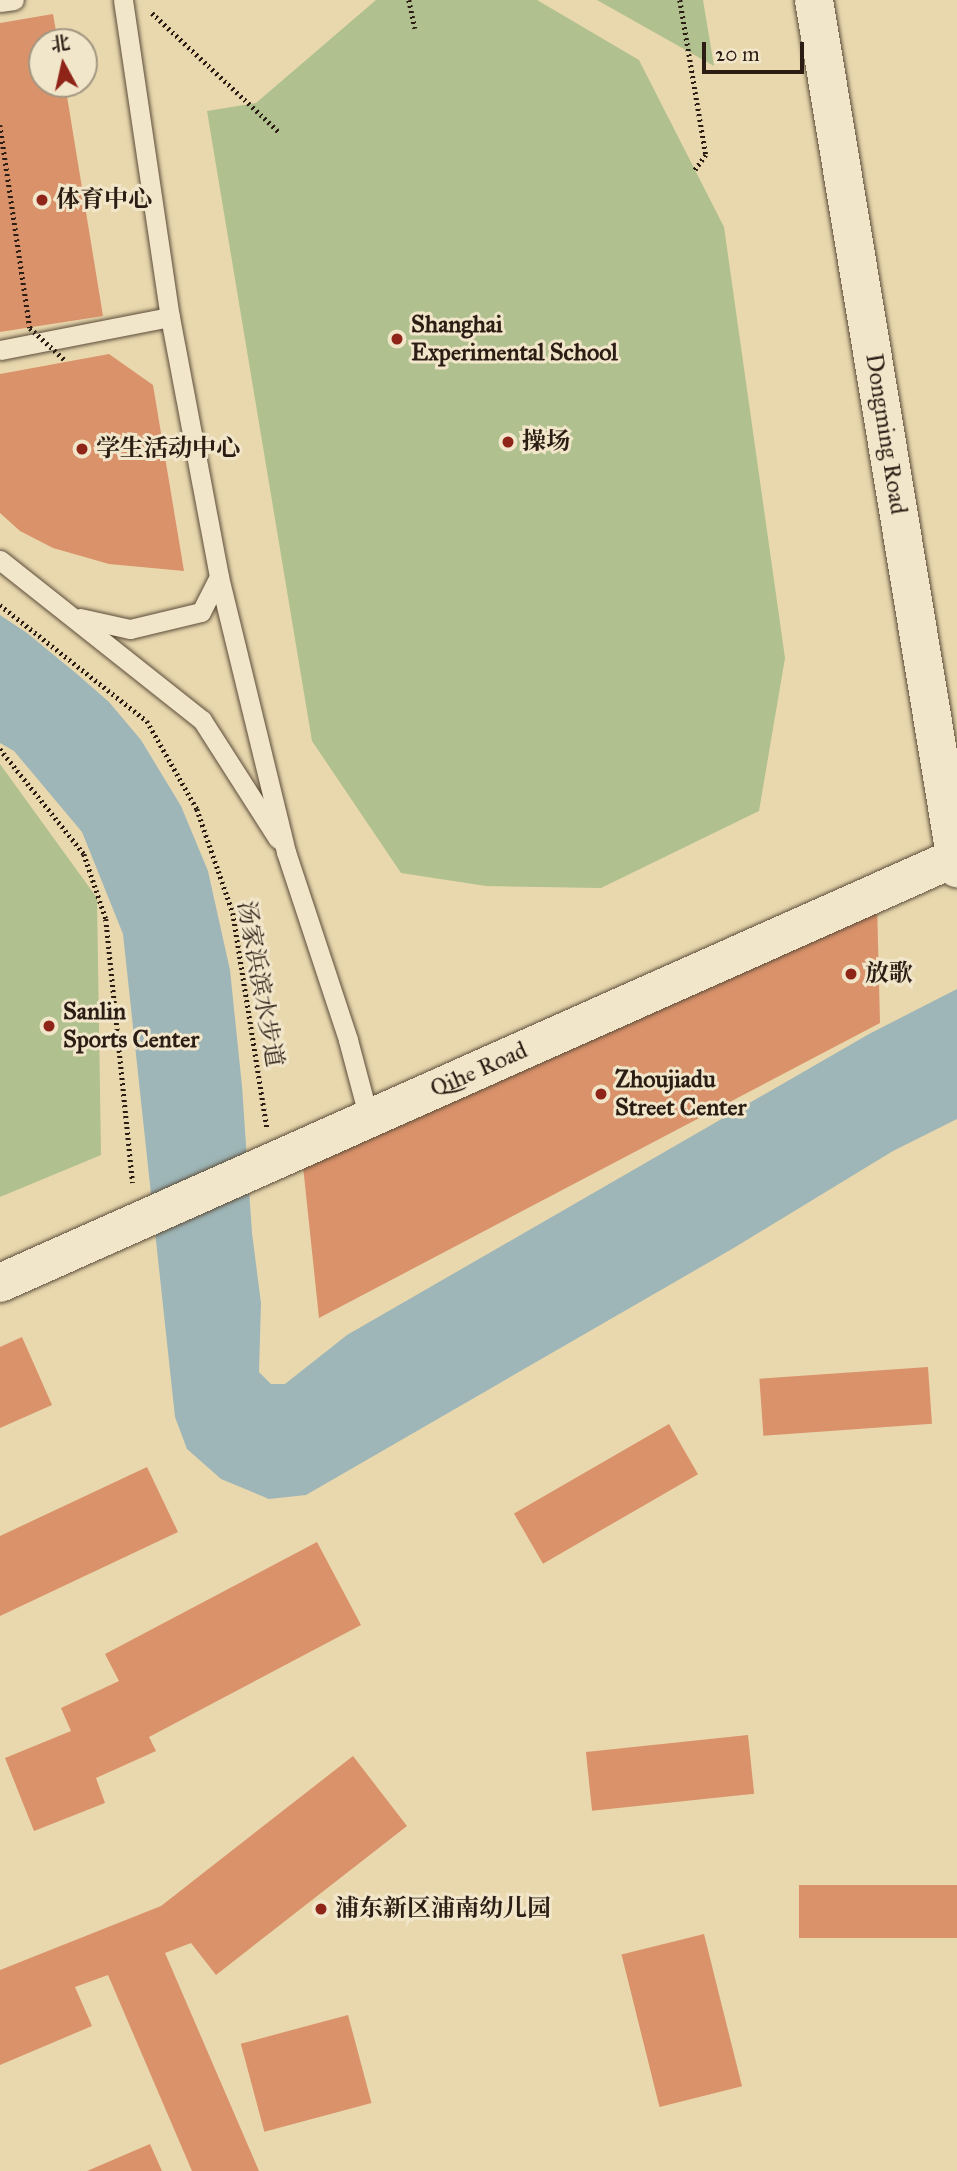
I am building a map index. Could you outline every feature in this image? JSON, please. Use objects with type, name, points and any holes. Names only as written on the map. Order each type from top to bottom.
[{"type":"street","name":"Dongming Road","points":[[814,0],[957,861]]},
{"type":"street","name":"Qihe Road","points":[[0,1283],[957,861]]},
{"type":"lane","points":[[0,2],[14,0]]},
{"type":"lane","points":[[123,0],[170,317],[219,577],[286,852],[348,1040],[369,1119]]},
{"type":"lane","points":[[0,350],[170,317]]},
{"type":"lane","points":[[0,561],[75,617],[202,720],[286,852]]},
{"type":"lane","points":[[75,617],[130,629],[201,612],[219,577]]},
{"type":"path","points":[[409,0],[415,29]]},
{"type":"path","points":[[680,0],[706,155],[695,170]]},
{"type":"path","points":[[148,9],[279,132]]},
{"type":"path","points":[[0,125],[30,328],[66,361]]},
{"type":"path","name":"汤家浜滨水步道","points":[[0,605],[147,721],[197,809],[233,913],[272,1163]]},
{"type":"path","points":[[0,749],[84,854],[106,919],[137,1223]]},
{"type":"green space","name":"操场","points":[[376,0],[537,0],[639,60],[724,227],[785,658],[759,811],[601,888],[486,886],[401,873],[312,741],[207,111],[256,103]]},
{"type":"green space","points":[[597,0],[703,0],[714,66]]},
{"type":"green space","name":"Sanlin Sports Center","points":[[0,764],[97,898],[101,1155],[0,1197]]},
{"type":"water","points":[[0,615],[27,633],[109,702],[141,740],[181,806],[208,871],[230,970],[242,1086],[252,1233],[261,1303],[259,1372],[271,1384],[285,1384],[347,1335],[869,1034],[957,989],[957,1119],[893,1151],[732,1249],[306,1495],[269,1499],[221,1479],[187,1449],[175,1417],[123,934],[82,832],[14,751],[0,743]]},
{"type":"building","name":"体育中心","points":[[53,14],[56,28],[28,28],[28,98],[67,98],[103,316],[0,332],[0,23]]},
{"type":"building","name":"学生活动中心","points":[[109,354],[153,385],[184,571],[109,564],[53,548],[20,531],[0,513],[0,374]]},
{"type":"building","name":"Zhoujiadu Street Center","points":[[877,902],[880,1023],[319,1318],[303,1166]]},
{"type":"building","points":[[22,1337],[52,1405],[0,1428],[0,1347]]},
{"type":"building","points":[[928,1367],[932,1424],[763,1436],[759,1379]]},
{"type":"building","points":[[669,1424],[698,1474],[543,1564],[514,1514]]},
{"type":"building","points":[[147,1467],[178,1532],[0,1616],[0,1536]]},
{"type":"building","points":[[317,1542],[361,1625],[149,1737],[156,1751],[96,1778],[105,1803],[34,1831],[5,1758],[71,1731],[61,1708],[119,1681],[105,1654]]},
{"type":"building","points":[[748,1735],[754,1794],[592,1811],[586,1752]]},
{"type":"building","points":[[353,1756],[407,1826],[216,1975],[191,1943],[165,1953],[259,2171],[192,2171],[108,1975],[75,1987],[92,2026],[0,2065],[0,1970],[161,1906]]},
{"type":"building","points":[[799,1885],[957,1885],[957,1938],[799,1938]]},
{"type":"building","points":[[704,1934],[742,2086],[660,2107],[622,1955]]},
{"type":"building","points":[[348,2015],[372,2103],[264,2132],[241,2044]]},
{"type":"building","points":[[150,2144],[162,2171],[87,2171]]},
{"type":"place","name":"体育中心","points":[[42,200]]},
{"type":"place","name":"Shanghai Experimental School","points":[[397,339]]},
{"type":"place","name":"操场","points":[[508,442]]},
{"type":"place","name":"学生活动中心","points":[[82,449]]},
{"type":"place","name":"放歌","points":[[851,974]]},
{"type":"place","name":"Sanlin Sports Center","points":[[49,1026]]},
{"type":"place","name":"Zhoujiadu Street Center","points":[[601,1094]]},
{"type":"place","name":"浦东新区浦南幼儿园","points":[[321,1909]]}]
